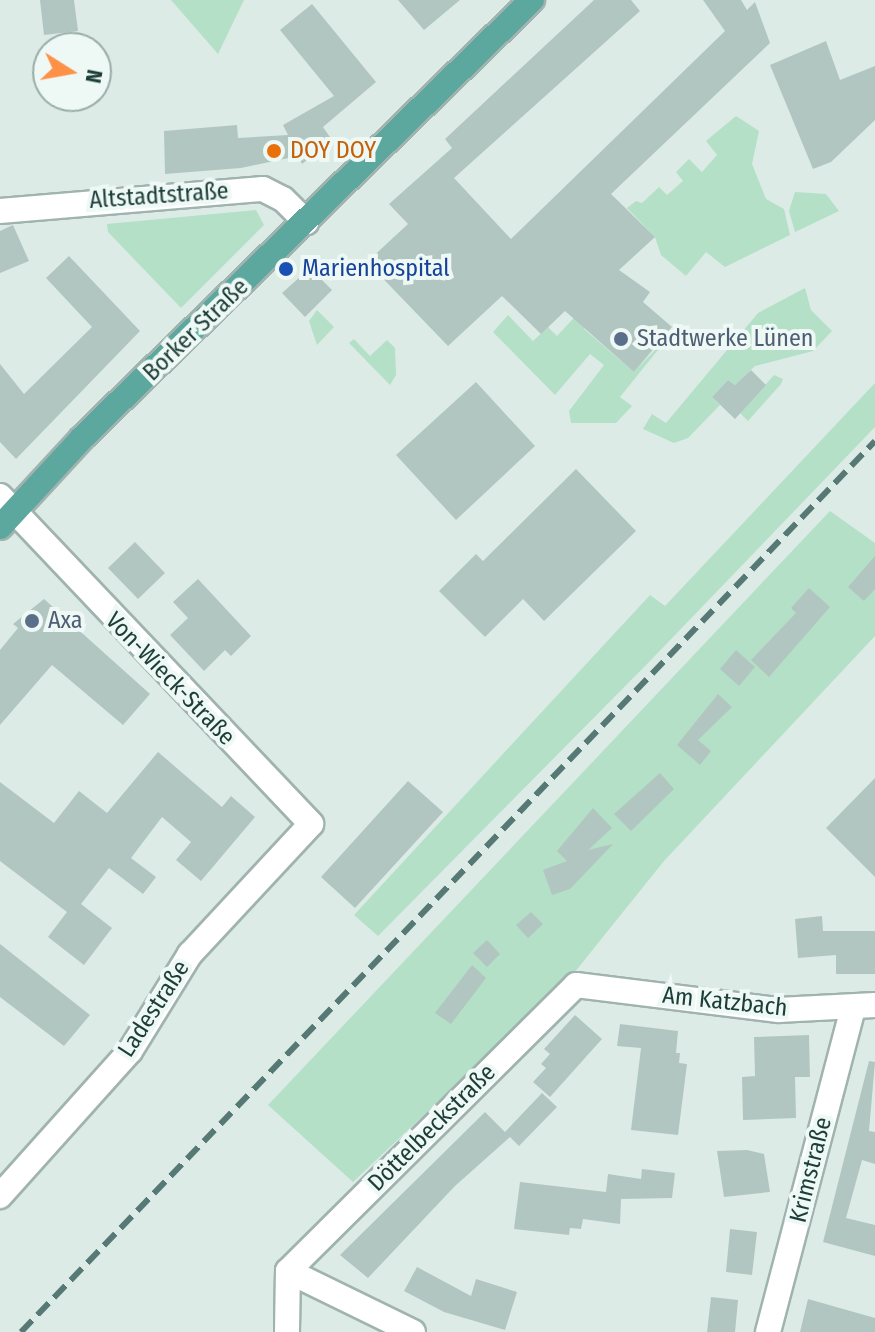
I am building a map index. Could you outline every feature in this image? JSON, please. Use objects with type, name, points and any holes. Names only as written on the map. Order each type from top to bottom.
[{"type":"main road","name":"Borker Straße","points":[[4,512],[532,0]]},
{"type":"street","name":"Altstadtstraße","points":[[0,211],[263,189],[283,199],[306,222]]},
{"type":"street","name":"Von-Wieck-Straße","points":[[4,512],[311,824]]},
{"type":"street","name":"Ladestraße","points":[[0,1196],[130,1051],[190,954],[311,824]]},
{"type":"street","name":"Am Katzbach","points":[[576,985],[778,1010],[864,1006]]},
{"type":"street","name":"Döttelbeckstraße","points":[[288,1271],[576,985]]},
{"type":"street","name":"Krimstraße","points":[[768,1332],[864,1006]]},
{"type":"street","points":[[287,1332],[288,1271],[413,1332]]},
{"type":"green space","points":[[171,0],[244,0],[218,54]]},
{"type":"green space","points":[[736,116],[759,131],[752,164],[766,199],[784,209],[790,235],[725,267],[706,252],[686,276],[661,255],[655,237],[627,208],[636,201],[642,203],[659,187],[667,195],[683,181],[676,172],[689,159],[702,172],[717,155],[706,141]]},
{"type":"green space","points":[[795,192],[826,194],[839,211],[795,232],[789,211]]},
{"type":"green space","points":[[256,210],[264,225],[181,308],[108,232],[107,224]]},
{"type":"green space","points":[[805,288],[811,310],[832,331],[813,351],[755,366],[735,385],[728,380],[712,397],[720,405],[688,438],[674,443],[643,429],[652,414],[666,423],[758,313]]},
{"type":"green space","points":[[597,293],[608,302],[584,329],[634,372],[674,330],[620,397],[632,406],[616,423],[571,423],[569,411],[604,365],[590,354],[555,395],[493,332],[508,315],[533,341],[548,327],[557,336]]},
{"type":"green space","points":[[317,310],[334,327],[317,345],[309,321]]},
{"type":"green space","points":[[354,339],[370,356],[387,340],[395,348],[396,375],[390,385],[349,343]]},
{"type":"green space","points":[[774,375],[783,379],[781,384],[748,421],[740,413]]},
{"type":"green space","points":[[875,383],[875,427],[651,660],[378,936],[354,915],[650,595],[665,606]]},
{"type":"green space","points":[[830,511],[875,543],[875,636],[664,861],[574,973],[353,1182],[268,1105]]},
{"type":"building","points":[[40,0],[74,0],[78,31],[44,32]]},
{"type":"building","points":[[398,0],[460,0],[424,30]]},
{"type":"building","points":[[594,0],[631,0],[640,11],[454,178],[511,239],[725,31],[703,0],[741,0],[747,10],[755,2],[770,43],[611,194],[655,237],[619,270],[650,292],[643,302],[672,327],[634,372],[565,311],[541,334],[502,296],[448,346],[367,262],[408,224],[389,204],[452,148],[445,139]]},
{"type":"building","points":[[312,4],[376,82],[323,127],[332,140],[302,164],[298,156],[241,168],[165,174],[164,131],[237,125],[238,138],[288,135],[283,125],[334,96],[280,30]]},
{"type":"building","points":[[826,41],[840,80],[875,66],[875,120],[831,162],[813,169],[770,65]]},
{"type":"building","points":[[13,225],[29,261],[0,273],[0,231]]},
{"type":"building","points":[[69,256],[140,331],[16,459],[0,442],[0,364],[24,394],[92,327],[46,278]]},
{"type":"building","points":[[310,268],[332,290],[305,317],[282,293]]},
{"type":"building","points":[[751,370],[766,385],[735,419],[712,397],[728,380],[735,385]]},
{"type":"building","points":[[476,382],[535,446],[456,520],[396,455]]},
{"type":"building","points":[[576,469],[636,531],[544,621],[523,599],[485,637],[439,591],[476,554],[483,561]]},
{"type":"building","points":[[135,542],[165,573],[138,599],[108,568]]},
{"type":"building","points":[[875,556],[875,589],[864,601],[848,587]]},
{"type":"building","points":[[198,579],[251,636],[231,656],[225,650],[204,671],[170,635],[188,618],[173,602]]},
{"type":"building","points":[[809,588],[830,607],[769,677],[751,660],[796,613],[791,608]]},
{"type":"building","points":[[44,599],[150,694],[123,725],[52,665],[0,725],[0,650],[18,628],[13,624]]},
{"type":"building","points":[[736,650],[755,667],[739,686],[720,669]]},
{"type":"building","points":[[718,694],[732,707],[698,740],[711,751],[700,765],[677,745]]},
{"type":"building","points":[[158,752],[222,807],[231,796],[255,817],[201,881],[176,860],[191,842],[162,817],[131,858],[156,877],[143,894],[109,868],[81,904],[112,928],[84,965],[48,937],[67,912],[0,861],[0,782],[54,823],[79,791],[107,813]]},
{"type":"building","points":[[660,773],[674,789],[631,831],[614,814]]},
{"type":"building","points":[[875,778],[875,877],[826,828]]},
{"type":"building","points":[[408,781],[443,812],[355,908],[321,877]]},
{"type":"building","points":[[593,808],[612,828],[588,850],[613,844],[570,889],[552,895],[543,870],[567,861],[557,851]]},
{"type":"building","points":[[531,912],[543,924],[528,938],[516,925]]},
{"type":"building","points":[[822,916],[823,931],[875,931],[875,974],[836,974],[836,955],[798,958],[795,919]]},
{"type":"building","points":[[487,940],[500,954],[487,967],[473,953]]},
{"type":"building","points":[[0,944],[90,1015],[64,1046],[0,997]]},
{"type":"building","points":[[472,965],[486,978],[451,1024],[435,1013]]},
{"type":"building","points":[[575,1015],[602,1039],[550,1097],[533,1082],[546,1068],[541,1064],[550,1054],[544,1049]]},
{"type":"building","points":[[620,1024],[678,1031],[676,1053],[680,1053],[679,1063],[687,1064],[678,1135],[631,1130],[641,1048],[617,1046]]},
{"type":"building","points":[[809,1035],[810,1077],[795,1077],[796,1118],[743,1120],[742,1077],[755,1076],[754,1037]]},
{"type":"building","points":[[869,1061],[875,1062],[869,1131],[875,1132],[875,1164],[862,1160],[846,1218],[875,1225],[875,1256],[823,1242]]},
{"type":"building","points":[[542,1093],[557,1107],[519,1146],[510,1137],[455,1186],[368,1278],[340,1255],[485,1112],[505,1132]]},
{"type":"building","points":[[747,1150],[764,1154],[770,1192],[724,1197],[717,1151]]},
{"type":"building","points":[[642,1169],[675,1173],[672,1198],[621,1199],[620,1224],[583,1219],[581,1229],[570,1228],[569,1235],[514,1229],[520,1182],[606,1192],[608,1174],[641,1179]]},
{"type":"building","points":[[730,1229],[757,1232],[752,1275],[726,1272]]},
{"type":"building","points":[[417,1267],[471,1296],[476,1279],[517,1292],[505,1330],[444,1312],[404,1291]]},
{"type":"building","points":[[711,1297],[738,1300],[735,1332],[707,1332]]},
{"type":"building","points":[[808,1299],[875,1318],[875,1332],[800,1332]]},
{"type":"railway","points":[[21,1332],[875,441]]},
{"type":"place","name":"DOY DOY","points":[[274,151]]},
{"type":"place","name":"Marienhospital","points":[[286,269]]},
{"type":"place","name":"Stadtwerke Lünen","points":[[621,339]]},
{"type":"place","name":"Axa","points":[[32,621]]}]
